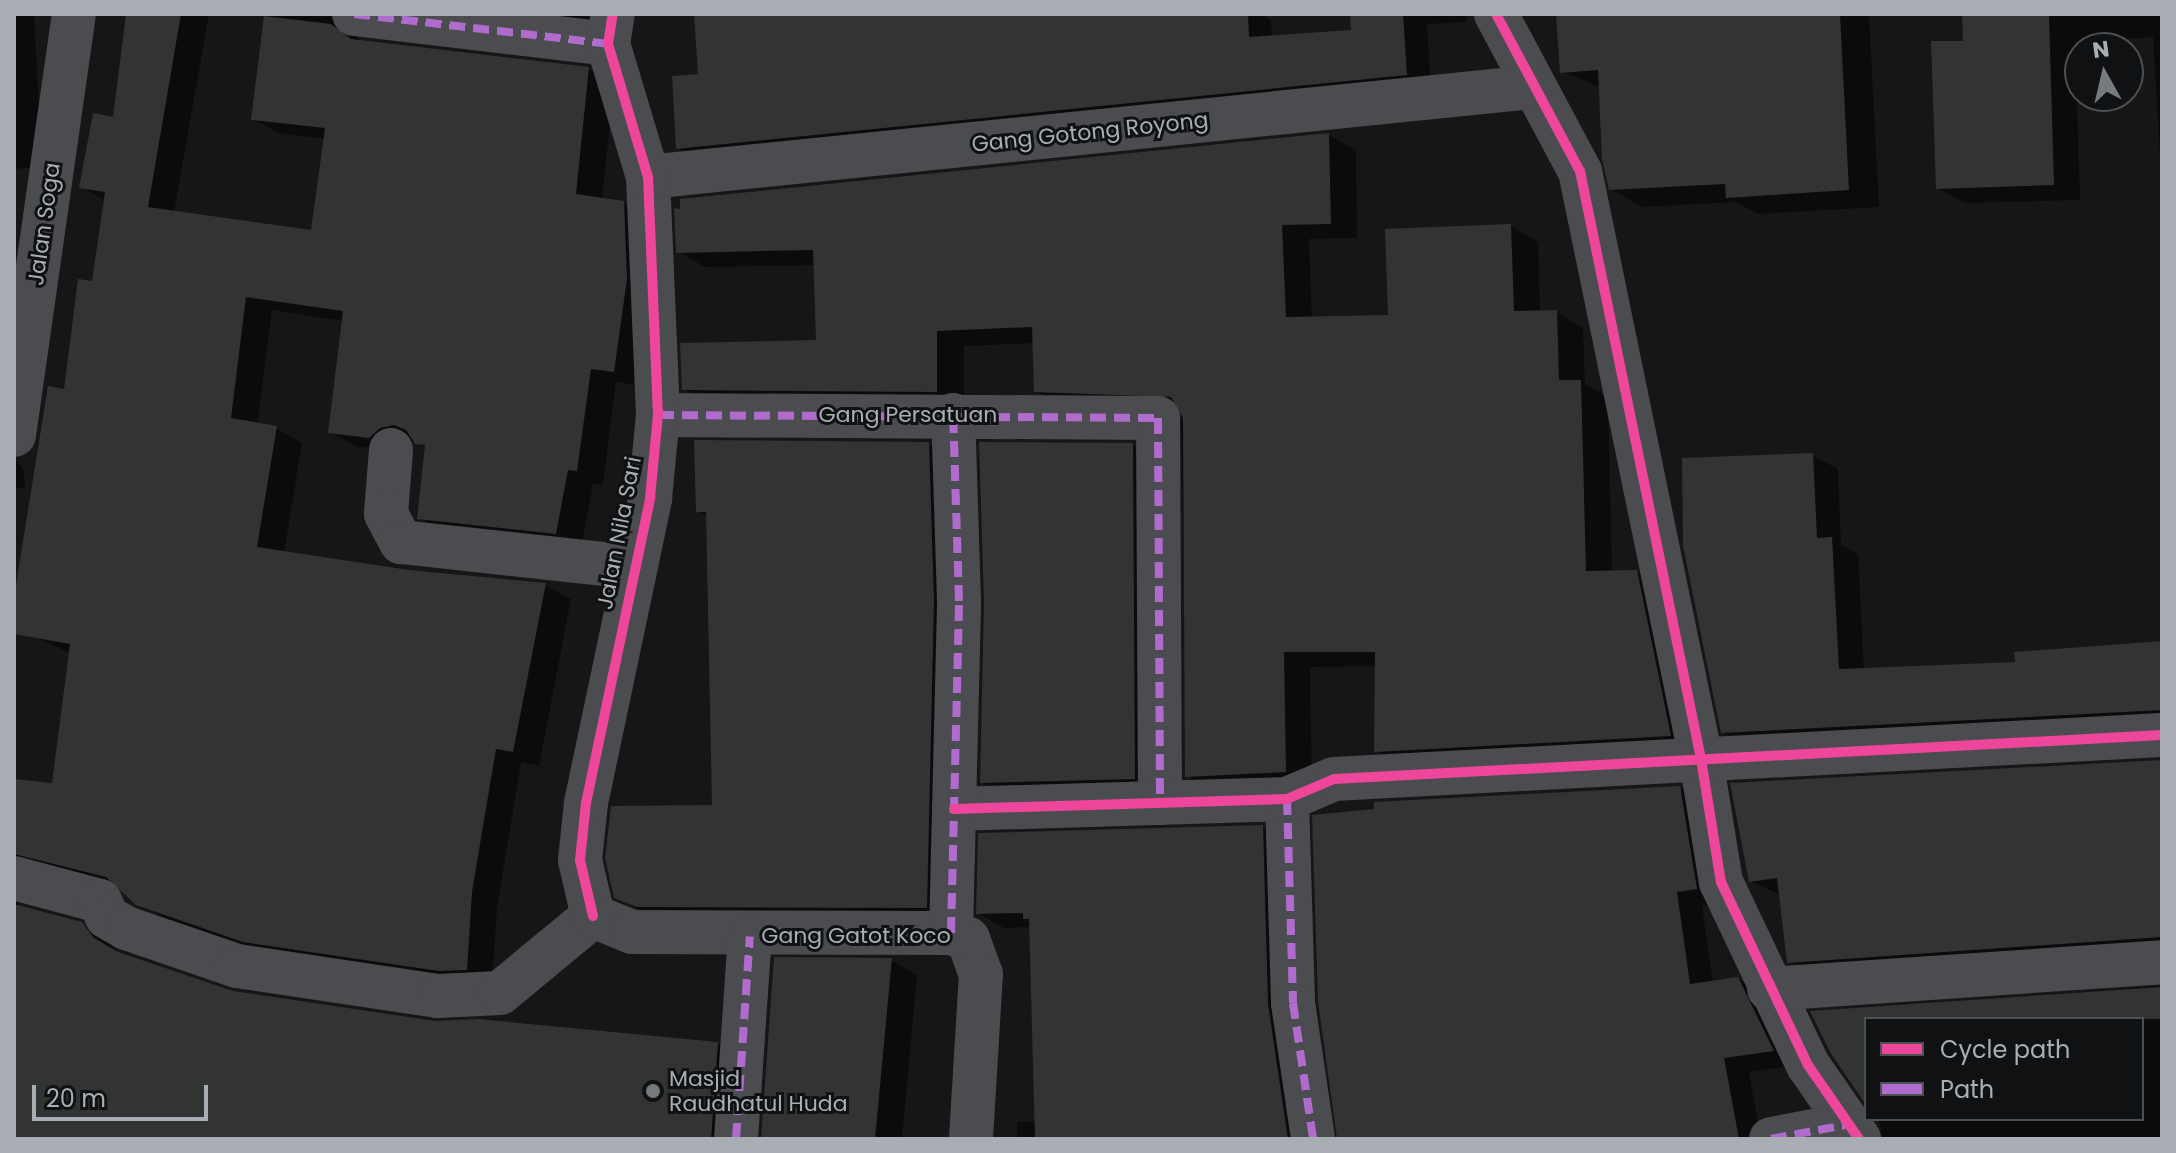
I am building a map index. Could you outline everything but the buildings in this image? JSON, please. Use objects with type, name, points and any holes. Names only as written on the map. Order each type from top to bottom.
[{"type":"street","name":"Jalan Soga","points":[[14,435],[74,14]]},
{"type":"street","points":[[354,14],[611,29]]},
{"type":"street","points":[[1496,14],[1532,87],[1580,171],[1701,759],[1721,882],[1769,989],[1852,1132],[1771,1139]]},
{"type":"street","name":"Jalan Nila Sari","points":[[593,916],[580,860],[633,567],[650,498],[658,415],[648,177],[611,29]]},
{"type":"street","name":"Gang Gotong Royong","points":[[648,177],[1532,87]]},
{"type":"street","name":"Gang Persatuan","points":[[658,415],[1158,418],[1160,803]]},
{"type":"street","points":[[951,933],[959,601],[953,415]]},
{"type":"street","points":[[391,450],[386,514],[401,542],[633,567]]},
{"type":"street","points":[[954,809],[1287,799],[1334,779],[2162,735]]},
{"type":"street","points":[[1287,799],[1293,1003],[1313,1139]]},
{"type":"street","points":[[14,878],[100,901],[107,917],[126,928],[237,966],[438,996],[500,993],[593,916]]},
{"type":"street","name":"Gang Gatot Koco","points":[[593,916],[632,932],[750,936],[951,933],[968,939],[981,974],[971,1139]]},
{"type":"street","points":[[736,1139],[750,936]]},
{"type":"street","points":[[1769,989],[2162,962]]},
{"type":"marked path","points":[[354,14],[608,44]]},
{"type":"marked path","points":[[658,415],[1158,418],[1160,803]]},
{"type":"marked path","points":[[951,933],[959,601],[953,415]]},
{"type":"marked path","points":[[1287,799],[1293,1003],[1313,1139]]},
{"type":"marked path","points":[[736,1139],[750,936]]},
{"type":"marked path","points":[[1771,1139],[1845,1125]]},
{"type":"cycle path","points":[[593,916],[580,860],[586,803],[650,498],[658,415],[648,177],[608,44],[613,14]]},
{"type":"cycle path","points":[[1496,14],[1580,171],[1701,759],[1721,882],[1808,1065],[1859,1139]]},
{"type":"cycle path","points":[[954,809],[1287,799],[1334,779],[2162,735]]},
{"type":"place","name":"Masjid Raudhatul Huda","points":[[653,1091]]}]
